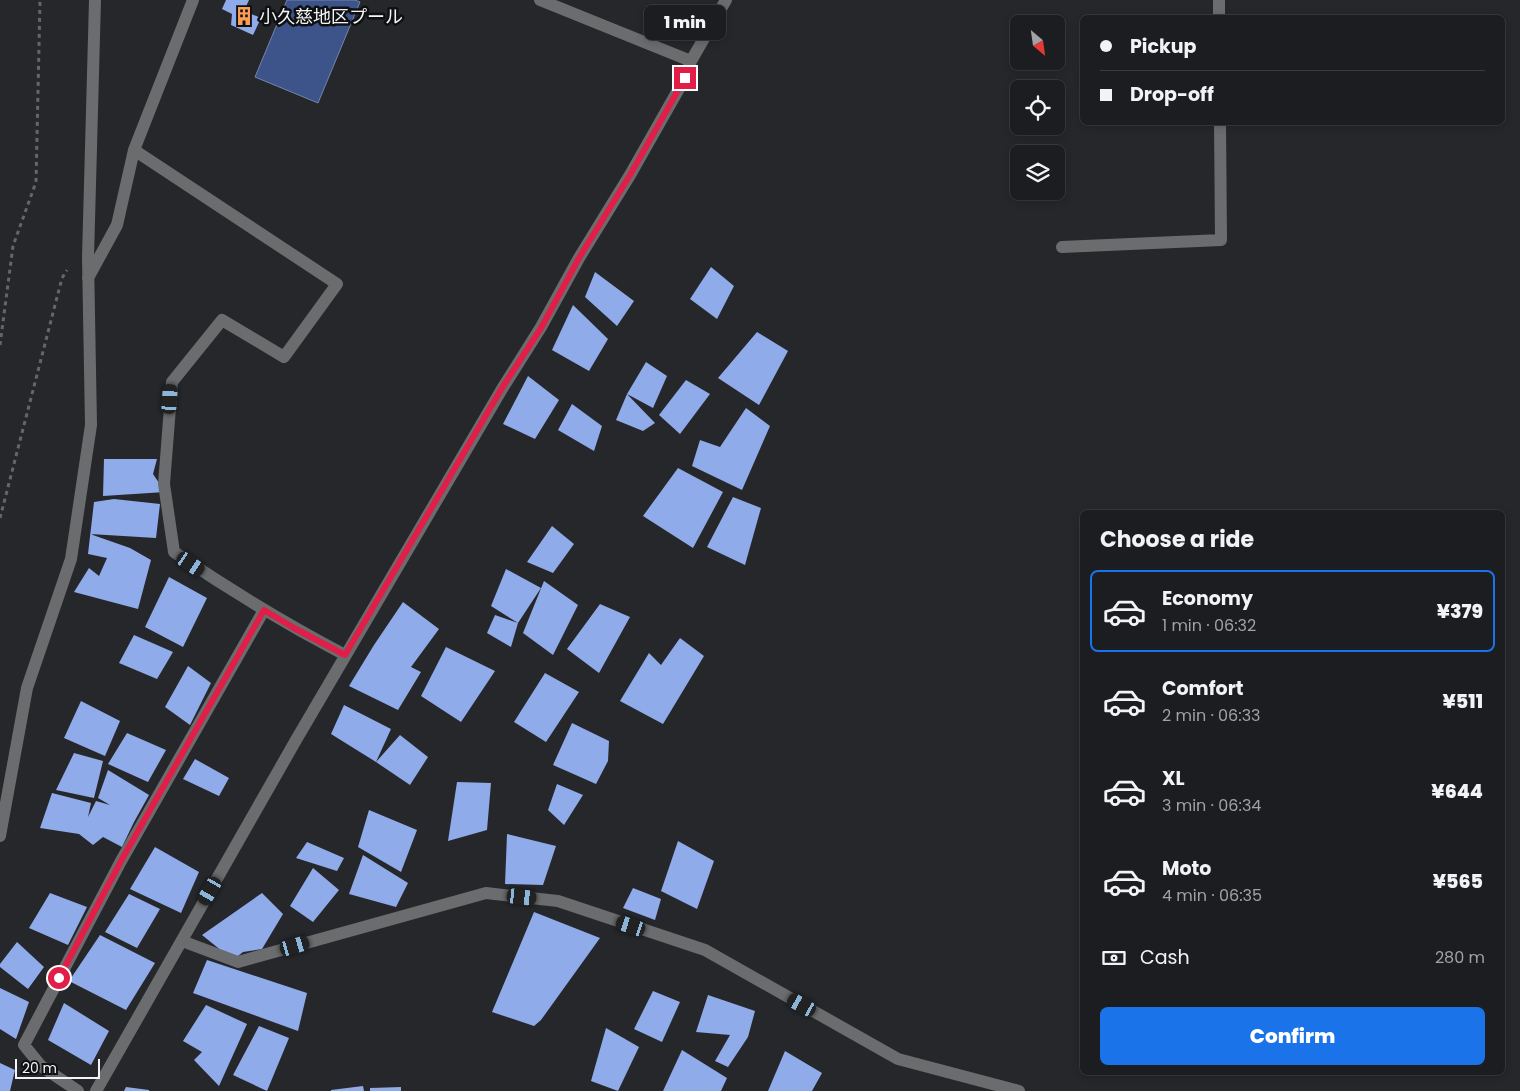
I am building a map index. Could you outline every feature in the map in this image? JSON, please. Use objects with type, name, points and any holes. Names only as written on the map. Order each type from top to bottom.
[{"type":"street","points":[[0,836],[27,688],[71,560],[91,425],[88,278],[95,0]]},
{"type":"street","points":[[88,278],[117,225],[134,150],[193,0]]},
{"type":"street","points":[[540,0],[691,62]]},
{"type":"street","points":[[96,1091],[345,655],[502,388],[541,328],[579,258],[630,175],[685,78],[691,62],[726,0]]},
{"type":"street","points":[[1218,0],[1219,15]]},
{"type":"street","points":[[1062,248],[1221,240],[1220,125]]},
{"type":"street","points":[[134,150],[337,284],[284,357],[222,320],[172,382],[164,484],[174,552],[224,586],[294,628],[345,655]]},
{"type":"street","points":[[78,1091],[41,1066],[24,1044],[121,861],[264,610]]},
{"type":"street","points":[[182,941],[238,962],[486,893],[558,901],[705,950],[898,1059],[1019,1091]]},
{"type":"path","points":[[0,346],[13,246],[36,182],[40,0]]},
{"type":"path","points":[[0,518],[62,278],[67,270]]},
{"type":"water","points":[[287,0],[355,0],[360,2],[318,103],[255,77]]},
{"type":"building","name":"小久慈地区プール","points":[[226,0],[249,0],[244,11],[261,18],[253,35],[231,25],[232,14],[222,9]]},
{"type":"building","points":[[711,267],[734,286],[717,319],[690,299]]},
{"type":"building","points":[[595,272],[634,301],[617,326],[585,297]]},
{"type":"building","points":[[573,305],[608,339],[589,371],[552,350]]},
{"type":"building","points":[[757,332],[788,351],[759,405],[718,378]]},
{"type":"building","points":[[646,362],[667,376],[653,408],[627,394]]},
{"type":"building","points":[[528,376],[559,400],[535,439],[503,424]]},
{"type":"building","points":[[686,380],[710,394],[680,434],[659,415]]},
{"type":"building","points":[[627,394],[655,423],[643,431],[616,420]]},
{"type":"building","points":[[572,404],[602,426],[594,451],[558,430]]},
{"type":"building","points":[[746,408],[770,426],[742,490],[692,466],[700,440],[720,447]]},
{"type":"building","points":[[104,459],[157,459],[153,474],[165,492],[103,496]]},
{"type":"building","points":[[678,468],[723,492],[693,548],[643,516]]},
{"type":"building","points":[[733,497],[761,508],[745,565],[707,547]]},
{"type":"building","points":[[114,499],[160,504],[156,538],[90,534],[94,502]]},
{"type":"building","points":[[552,526],[574,544],[553,573],[527,562]]},
{"type":"building","points":[[90,534],[130,548],[151,560],[138,609],[74,592],[89,568],[99,576],[107,558],[88,554]]},
{"type":"building","points":[[506,569],[541,588],[518,623],[491,606]]},
{"type":"building","points":[[169,577],[207,598],[183,647],[145,627]]},
{"type":"building","points":[[544,581],[578,605],[553,655],[523,633]]},
{"type":"building","points":[[403,602],[439,629],[411,667],[421,672],[398,710],[349,686]]},
{"type":"building","points":[[600,604],[630,617],[599,673],[567,649]]},
{"type":"building","points":[[495,615],[518,623],[511,647],[487,633]]},
{"type":"building","points":[[134,635],[173,652],[157,679],[119,663]]},
{"type":"building","points":[[680,638],[704,656],[663,724],[620,701],[649,653],[661,665]]},
{"type":"building","points":[[446,647],[495,671],[461,722],[421,696]]},
{"type":"building","points":[[188,666],[211,683],[190,725],[165,707]]},
{"type":"building","points":[[545,673],[579,692],[546,742],[514,722]]},
{"type":"building","points":[[81,701],[120,721],[105,756],[64,738]]},
{"type":"building","points":[[344,705],[391,729],[376,762],[331,734]]},
{"type":"building","points":[[572,723],[609,741],[608,761],[596,784],[553,765]]},
{"type":"building","points":[[127,733],[166,750],[148,782],[108,764]]},
{"type":"building","points":[[400,735],[428,757],[410,785],[376,762]]},
{"type":"building","points":[[74,753],[103,761],[94,798],[56,790]]},
{"type":"building","points":[[195,759],[229,778],[219,796],[183,779]]},
{"type":"building","points":[[108,770],[149,795],[122,847],[103,837],[93,845],[79,834],[40,828],[52,793],[91,803],[88,817],[96,801],[110,805],[98,798]]},
{"type":"building","points":[[457,782],[491,783],[487,830],[448,841]]},
{"type":"building","points":[[557,784],[583,795],[564,825],[548,810]]},
{"type":"building","points":[[369,810],[417,830],[401,872],[358,847]]},
{"type":"building","points":[[507,834],[556,846],[543,885],[505,884]]},
{"type":"building","points":[[678,841],[714,861],[697,909],[661,891]]},
{"type":"building","points":[[307,842],[344,858],[337,871],[296,858]]},
{"type":"building","points":[[155,847],[199,872],[181,913],[130,889]]},
{"type":"building","points":[[363,855],[408,883],[396,907],[349,894]]},
{"type":"building","points":[[313,868],[339,890],[313,922],[290,906]]},
{"type":"building","points":[[633,888],[661,899],[655,920],[623,908]]},
{"type":"building","points":[[50,893],[87,907],[68,945],[29,928]]},
{"type":"building","points":[[262,893],[283,914],[262,949],[243,952],[233,960],[202,935]]},
{"type":"building","points":[[129,894],[160,909],[137,948],[105,932]]},
{"type":"building","points":[[534,912],[600,938],[541,1020],[534,1026],[492,1012]]},
{"type":"building","points":[[100,935],[155,963],[126,1010],[69,981]]},
{"type":"building","points":[[17,942],[44,967],[28,989],[0,967],[0,964]]},
{"type":"building","points":[[207,960],[307,993],[298,1031],[193,993]]},
{"type":"building","points":[[0,988],[29,1002],[16,1039],[0,1029]]},
{"type":"building","points":[[653,991],[680,1002],[662,1042],[634,1029]]},
{"type":"building","points":[[708,995],[755,1011],[748,1037],[728,1067],[715,1061],[730,1035],[696,1032]]},
{"type":"building","points":[[64,1003],[109,1031],[91,1065],[48,1040]]},
{"type":"building","points":[[206,1005],[247,1024],[219,1086],[194,1060],[202,1052],[183,1041]]},
{"type":"building","points":[[259,1026],[289,1038],[267,1091],[233,1075]]},
{"type":"building","points":[[606,1028],[639,1047],[618,1091],[591,1081]]},
{"type":"building","points":[[682,1050],[727,1078],[721,1091],[663,1091]]},
{"type":"building","points":[[785,1051],[822,1073],[812,1091],[768,1091]]},
{"type":"building","points":[[0,1063],[15,1070],[10,1091],[0,1091]]},
{"type":"building","points":[[363,1086],[364,1091],[331,1091],[331,1090]]},
{"type":"building","points":[[126,1087],[149,1090],[149,1091],[124,1091]]},
{"type":"building","points":[[401,1087],[401,1091],[370,1091],[370,1088]]},
{"type":"place","name":"小久慈地区プール","points":[[244,16]]},
{"type":"route","points":[[59,978],[121,861],[264,610],[345,655],[502,388],[541,328],[579,258],[630,175],[685,78]]}]
